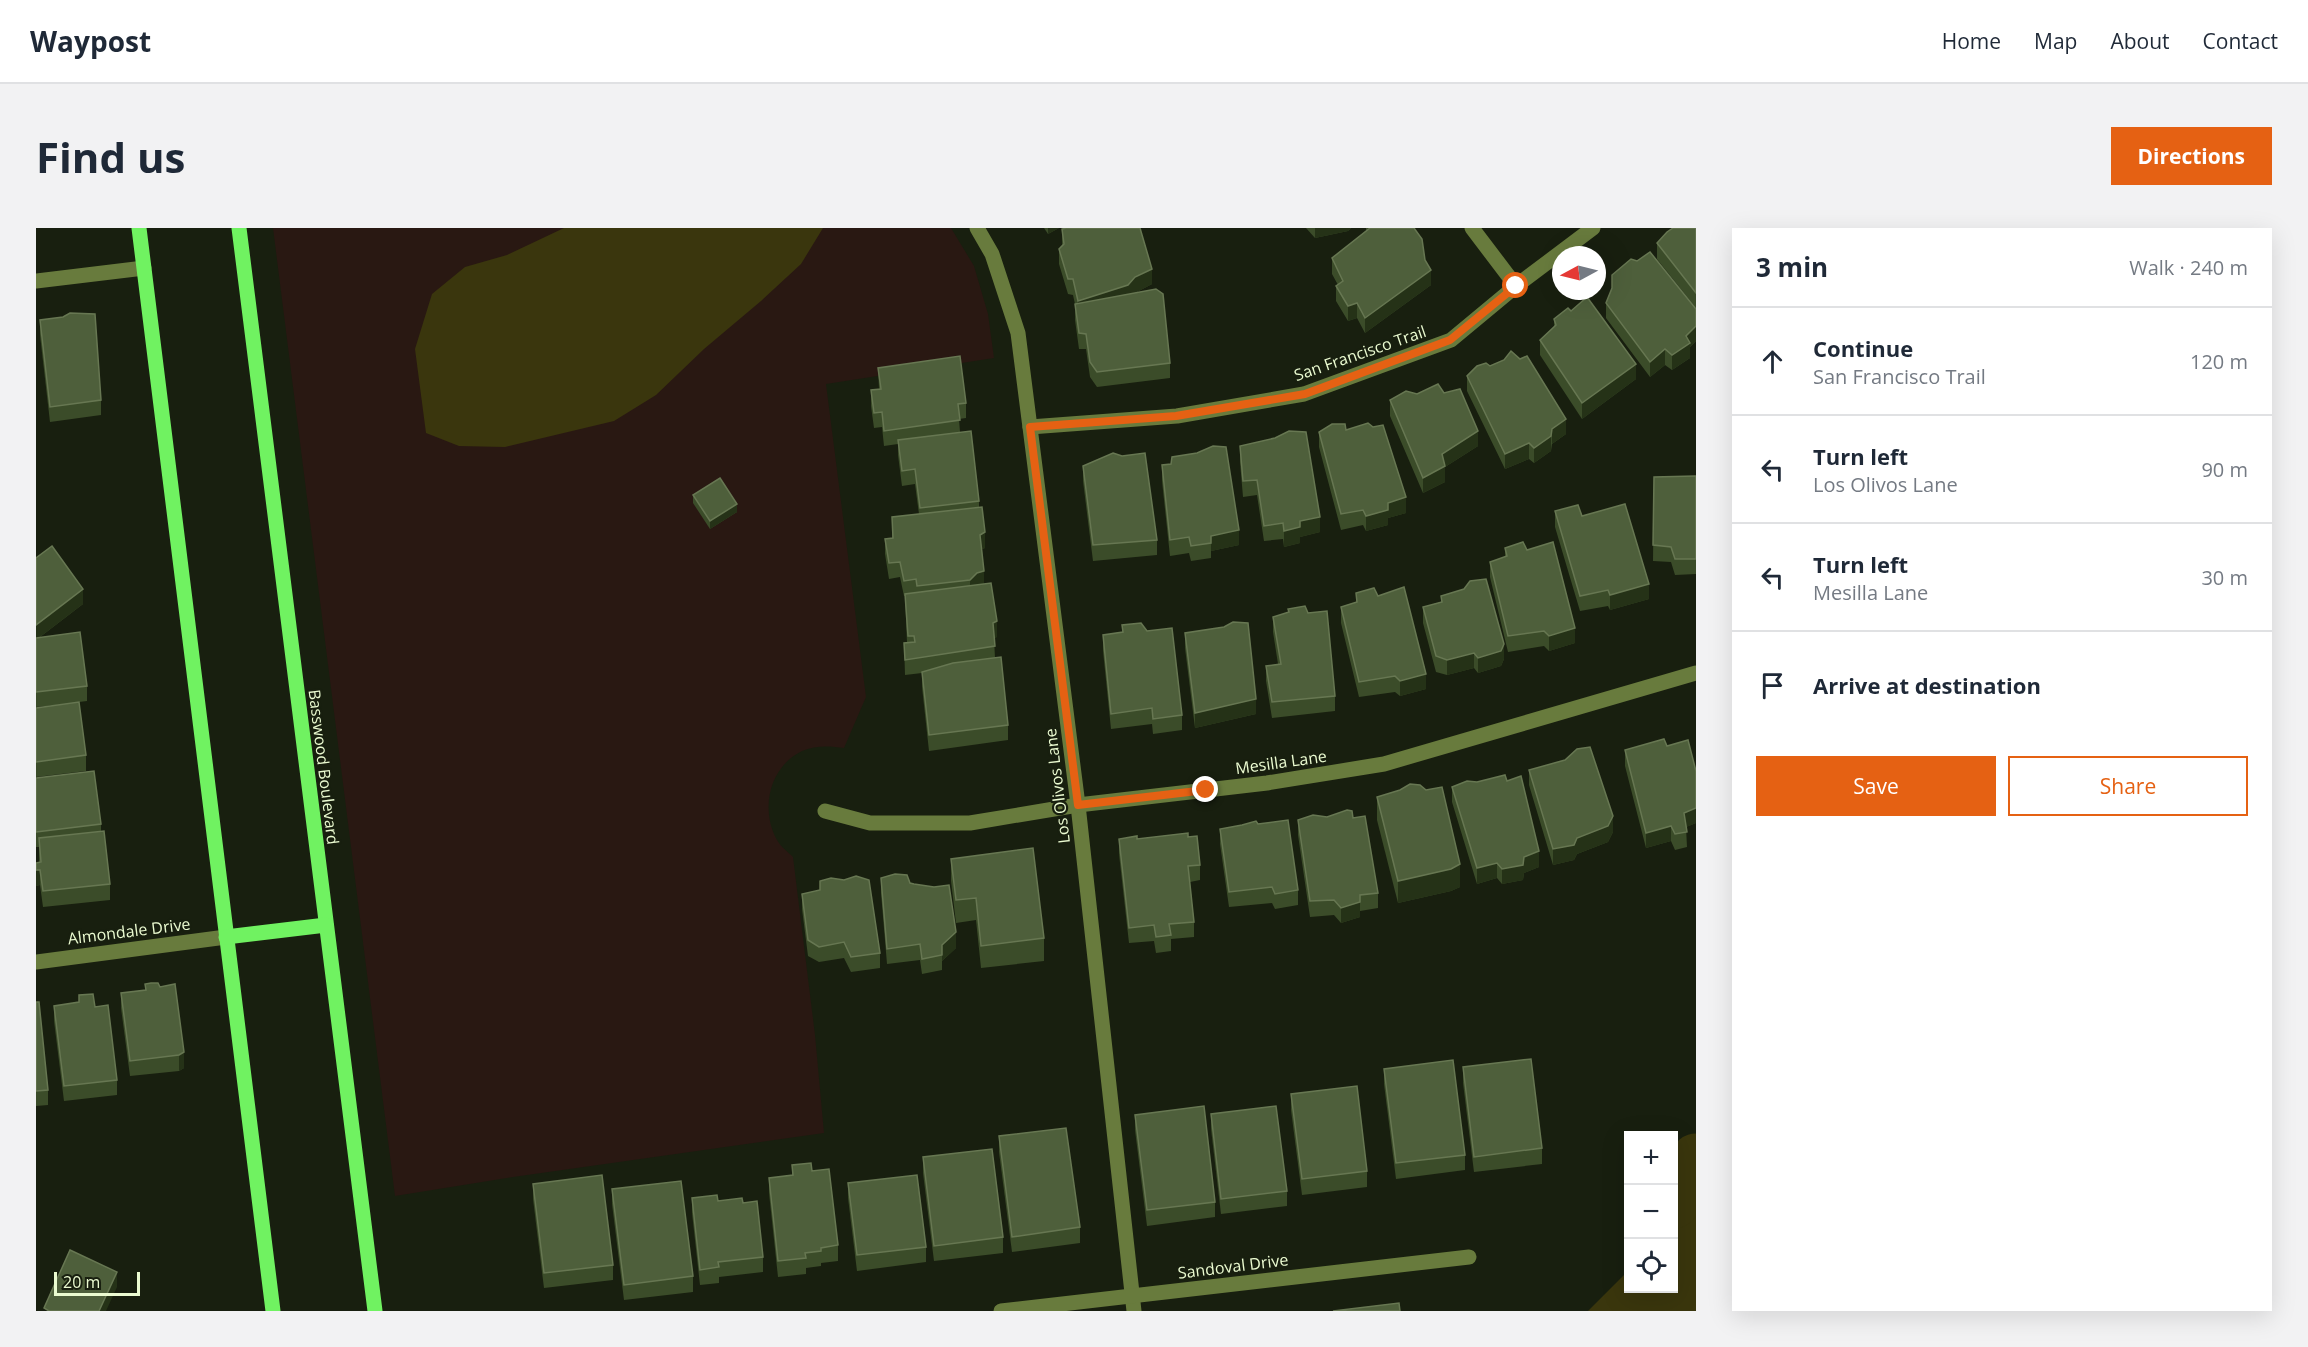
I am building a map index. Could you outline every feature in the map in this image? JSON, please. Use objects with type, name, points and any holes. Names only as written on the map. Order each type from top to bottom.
[{"type":"main road","points":[[139,228],[273,1311]]},
{"type":"main road","name":"Basswood Boulevard","points":[[239,228],[375,1311]]},
{"type":"main road","points":[[226,937],[326,925]]},
{"type":"street","name":"Los Olivos Lane","points":[[977,228],[992,254],[1018,333],[1078,805],[1133,1303]]},
{"type":"street","points":[[1472,228],[1516,286]]},
{"type":"street","name":"San Francisco Trail","points":[[1030,427],[1176,416],[1305,394],[1450,340],[1516,286],[1593,228]]},
{"type":"street","points":[[36,281],[144,268]]},
{"type":"street","name":"Mesilla Lane","points":[[825,811],[870,823],[970,823],[1078,805],[1267,783],[1384,764],[1696,673]]},
{"type":"street","name":"Almondale Drive","points":[[36,962],[226,937]]},
{"type":"street","name":"Sandoval Drive","points":[[1001,1311],[1133,1303],[1469,1257]]},
{"type":"shaded area","points":[[273,228],[951,228],[974,266],[988,314],[994,358],[826,384],[866,697],[844,748],[828,746],[813,748],[802,751],[791,758],[775,778],[769,802],[769,815],[777,840],[793,857],[815,1035],[824,1133],[395,1196]]},
{"type":"shaded area","points":[[564,228],[823,228],[801,264],[761,301],[704,349],[656,395],[614,421],[505,447],[459,446],[426,433],[415,349],[432,294],[465,267],[507,255]]},
{"type":"shaded area","points":[[1696,1178],[1696,1311],[1588,1311],[1624,1275],[1624,1293],[1678,1293],[1678,1206]]},
{"type":"building","points":[[1140,228],[1152,269],[1135,277],[1128,285],[1078,301],[1073,279],[1068,279],[1059,249],[1064,244],[1062,229]]},
{"type":"building","points":[[1370,228],[1414,228],[1422,239],[1425,260],[1431,270],[1365,318],[1357,303],[1348,306],[1336,286],[1343,281],[1332,258]]},
{"type":"building","points":[[1673,228],[1696,228],[1696,293],[1657,243]]},
{"type":"building","points":[[1650,252],[1696,309],[1696,326],[1686,336],[1690,343],[1672,355],[1665,349],[1650,362],[1606,303],[1612,288],[1612,275],[1631,259],[1637,261]]},
{"type":"building","points":[[1156,289],[1163,294],[1170,363],[1097,372],[1090,362],[1086,334],[1079,333],[1075,304]]},
{"type":"building","points":[[1584,300],[1589,300],[1636,364],[1582,403],[1540,340],[1556,325],[1554,319],[1568,308],[1571,311]]},
{"type":"building","points":[[70,313],[95,314],[101,400],[50,407],[40,320],[63,317]]},
{"type":"building","points":[[1511,351],[1520,359],[1527,356],[1566,419],[1552,429],[1551,436],[1534,448],[1529,443],[1505,454],[1467,376],[1477,366],[1486,363],[1490,366],[1504,360]]},
{"type":"building","points":[[960,356],[966,403],[958,404],[960,420],[884,431],[882,412],[874,413],[871,390],[881,389],[878,368]]},
{"type":"building","points":[[1438,384],[1444,393],[1460,389],[1478,431],[1442,454],[1445,466],[1423,478],[1390,400],[1406,391],[1417,394]]},
{"type":"building","points":[[1368,423],[1373,427],[1383,425],[1406,497],[1388,503],[1388,510],[1366,516],[1363,510],[1341,514],[1319,432],[1332,424],[1345,424],[1346,430]]},
{"type":"building","points":[[971,431],[979,501],[920,508],[915,469],[902,471],[898,440]]},
{"type":"building","points":[[1289,431],[1306,432],[1320,517],[1300,521],[1300,527],[1284,531],[1283,523],[1264,526],[1257,480],[1243,481],[1240,446],[1275,438]]},
{"type":"building","points":[[1213,446],[1226,447],[1239,530],[1211,536],[1211,543],[1191,546],[1189,537],[1170,540],[1162,465],[1171,464],[1172,457],[1197,453]]},
{"type":"building","points":[[1113,453],[1122,456],[1145,453],[1157,540],[1093,545],[1083,466]]},
{"type":"building","points":[[1696,476],[1696,559],[1675,559],[1671,547],[1653,545],[1654,477]]},
{"type":"building","points":[[720,478],[737,504],[710,521],[693,495]]},
{"type":"building","points":[[1625,504],[1649,584],[1610,595],[1608,590],[1580,596],[1555,511],[1578,505],[1582,516]]},
{"type":"building","points":[[982,507],[985,532],[980,535],[984,571],[977,573],[970,580],[917,586],[916,579],[904,581],[900,562],[889,563],[885,539],[893,538],[892,517]]},
{"type":"building","points":[[1523,542],[1527,550],[1553,542],[1575,628],[1549,636],[1544,631],[1508,636],[1490,562],[1507,556],[1505,548]]},
{"type":"building","points":[[52,546],[83,589],[36,625],[36,558]]},
{"type":"building","points":[[1486,579],[1504,644],[1501,651],[1478,658],[1474,653],[1447,660],[1436,656],[1423,607],[1442,602],[1441,596],[1464,589],[1470,581]]},
{"type":"building","points":[[991,583],[997,621],[993,623],[995,646],[905,660],[904,643],[915,642],[914,636],[908,636],[905,594]]},
{"type":"building","points":[[1404,587],[1426,674],[1400,681],[1395,676],[1359,682],[1341,607],[1357,602],[1356,593],[1374,588],[1378,596]]},
{"type":"building","points":[[1305,606],[1308,613],[1327,611],[1335,696],[1272,702],[1266,666],[1281,664],[1273,617],[1289,612],[1288,609]]},
{"type":"building","points":[[1233,622],[1248,623],[1256,699],[1195,713],[1185,633],[1224,627]]},
{"type":"building","points":[[1141,623],[1147,631],[1172,628],[1182,715],[1153,719],[1152,708],[1111,714],[1103,635],[1123,632],[1122,625]]},
{"type":"building","points":[[80,632],[87,686],[36,692],[36,638]]},
{"type":"building","points":[[1001,657],[1008,725],[929,735],[922,672],[953,663]]},
{"type":"building","points":[[79,702],[86,755],[36,762],[36,708]]},
{"type":"building","points":[[1664,739],[1667,746],[1688,740],[1696,771],[1696,808],[1684,813],[1687,832],[1675,834],[1671,826],[1646,833],[1625,750]]},
{"type":"building","points":[[1590,747],[1613,816],[1608,826],[1577,838],[1574,845],[1553,849],[1529,770],[1565,760],[1577,749]]},
{"type":"building","points":[[94,771],[101,824],[36,832],[36,778]]},
{"type":"building","points":[[1505,775],[1507,781],[1521,776],[1539,851],[1524,857],[1523,865],[1502,869],[1497,863],[1477,868],[1452,787],[1467,781],[1477,782]]},
{"type":"building","points":[[1410,784],[1420,785],[1426,790],[1442,787],[1460,864],[1451,869],[1398,881],[1377,797],[1400,790]]},
{"type":"building","points":[[1347,810],[1352,811],[1353,818],[1365,816],[1378,893],[1360,895],[1360,902],[1341,908],[1334,900],[1310,901],[1298,820],[1313,815],[1327,817]]},
{"type":"building","points":[[1288,820],[1298,890],[1275,894],[1272,887],[1229,892],[1220,829],[1256,821],[1258,824]]},
{"type":"building","points":[[104,831],[110,884],[43,891],[40,870],[36,870],[36,863],[41,862],[39,838]]},
{"type":"building","points":[[1188,833],[1188,837],[1197,836],[1200,865],[1188,866],[1194,922],[1169,924],[1171,935],[1156,937],[1154,925],[1129,928],[1119,839]]},
{"type":"building","points":[[1033,848],[1044,938],[981,946],[976,898],[956,900],[951,859]]},
{"type":"building","points":[[895,874],[907,875],[910,883],[914,884],[934,887],[949,885],[956,932],[942,945],[942,955],[922,959],[920,944],[887,949],[881,878]]},
{"type":"building","points":[[856,876],[869,880],[880,953],[851,957],[844,942],[819,947],[808,940],[802,894],[820,890],[820,881],[831,878],[844,880]]},
{"type":"building","points":[[158,983],[160,987],[175,984],[184,1052],[179,1055],[130,1061],[121,993],[146,990],[145,984]]},
{"type":"building","points":[[93,994],[95,1007],[108,1005],[117,1080],[64,1086],[54,1006],[79,1002],[79,995]]},
{"type":"building","points":[[36,1002],[39,1002],[48,1090],[36,1091]]},
{"type":"building","points":[[1531,1059],[1542,1148],[1474,1157],[1463,1067]]},
{"type":"building","points":[[1453,1060],[1465,1155],[1396,1163],[1384,1069]]},
{"type":"building","points":[[1357,1086],[1367,1171],[1302,1179],[1291,1094]]},
{"type":"building","points":[[1204,1106],[1215,1202],[1147,1210],[1135,1115]]},
{"type":"building","points":[[1276,1106],[1287,1191],[1221,1199],[1211,1114]]},
{"type":"building","points":[[1066,1128],[1080,1227],[1012,1237],[999,1136]]},
{"type":"building","points":[[992,1149],[1003,1237],[934,1246],[923,1157]]},
{"type":"building","points":[[811,1163],[812,1171],[829,1169],[838,1245],[821,1248],[821,1251],[805,1253],[806,1258],[778,1261],[769,1178],[793,1175],[792,1165]]},
{"type":"building","points":[[602,1175],[613,1265],[544,1273],[533,1184]]},
{"type":"building","points":[[917,1175],[926,1247],[857,1255],[848,1183]]},
{"type":"building","points":[[681,1181],[693,1276],[624,1285],[612,1189]]},
{"type":"building","points":[[717,1195],[718,1201],[742,1198],[743,1203],[757,1201],[763,1257],[718,1262],[719,1267],[700,1270],[692,1198]]},
{"type":"building","points":[[70,1250],[117,1272],[99,1311],[49,1311],[44,1308]]},
{"type":"building","points":[[1399,1303],[1400,1311],[1333,1311]]},
{"type":"waterway","points":[[1678,1195],[1696,1159]]},
{"type":"route","points":[[1206,790],[1078,805],[1030,427],[1176,416],[1305,394],[1450,340],[1516,286]]}]
